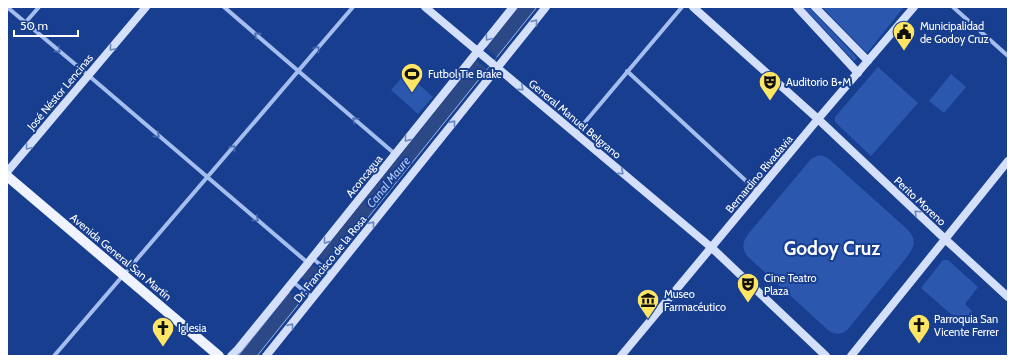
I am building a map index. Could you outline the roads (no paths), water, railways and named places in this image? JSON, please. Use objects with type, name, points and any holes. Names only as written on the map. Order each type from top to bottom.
[{"type":"main road","name":"Avenida General San Martín","points":[[7,176],[219,356]]},
{"type":"street","points":[[26,23],[39,7]]},
{"type":"street","name":"José Néstor Lencinas","points":[[7,172],[146,7]]},
{"type":"street","points":[[224,7],[395,155]]},
{"type":"street","points":[[54,356],[353,7]]},
{"type":"street","name":"General Manuel Belgrano","points":[[425,7],[712,248],[826,356]]},
{"type":"street","name":"Aconcagua","points":[[231,356],[294,283],[395,155],[479,53],[513,7]]},
{"type":"street","name":"Dr. Francisco de la Rosa","points":[[266,356],[329,271],[494,66],[546,7]]},
{"type":"street","points":[[575,134],[682,7]]},
{"type":"street","name":"Perito Moreno","points":[[693,7],[818,119],[1008,297]]},
{"type":"street","points":[[797,7],[858,73]]},
{"type":"street","points":[[815,7],[868,61]]},
{"type":"street","name":"Bernardino Rivadavia","points":[[621,356],[818,119],[914,7]]},
{"type":"street","points":[[953,7],[1008,56]]},
{"type":"street","points":[[7,8],[208,178],[312,260],[329,271]]},
{"type":"street","points":[[627,71],[758,192]]},
{"type":"street","points":[[851,356],[1008,161]]},
{"type":"street","points":[[294,283],[310,296]]},
{"type":"water","name":"Canal Maure","points":[[518,7],[537,7],[257,356],[238,356]]},
{"type":"place","name":"Municipalidad de Godoy Cruz","points":[[904,52]]},
{"type":"place","name":"Futbol Tie Brake","points":[[412,94]]},
{"type":"place","name":"Auditorio B+M","points":[[770,102]]},
{"type":"place","name":"Cine Teatro Plaza","points":[[748,304]]},
{"type":"place","name":"Museo Farmacéutico","points":[[648,320]]},
{"type":"place","name":"Parroquia San Vicente Ferrer","points":[[919,344]]},
{"type":"place","name":"Iglesia","points":[[163,348]]},
{"type":"district","name":"Godoy Cruz","points":[[832,248]]}]
